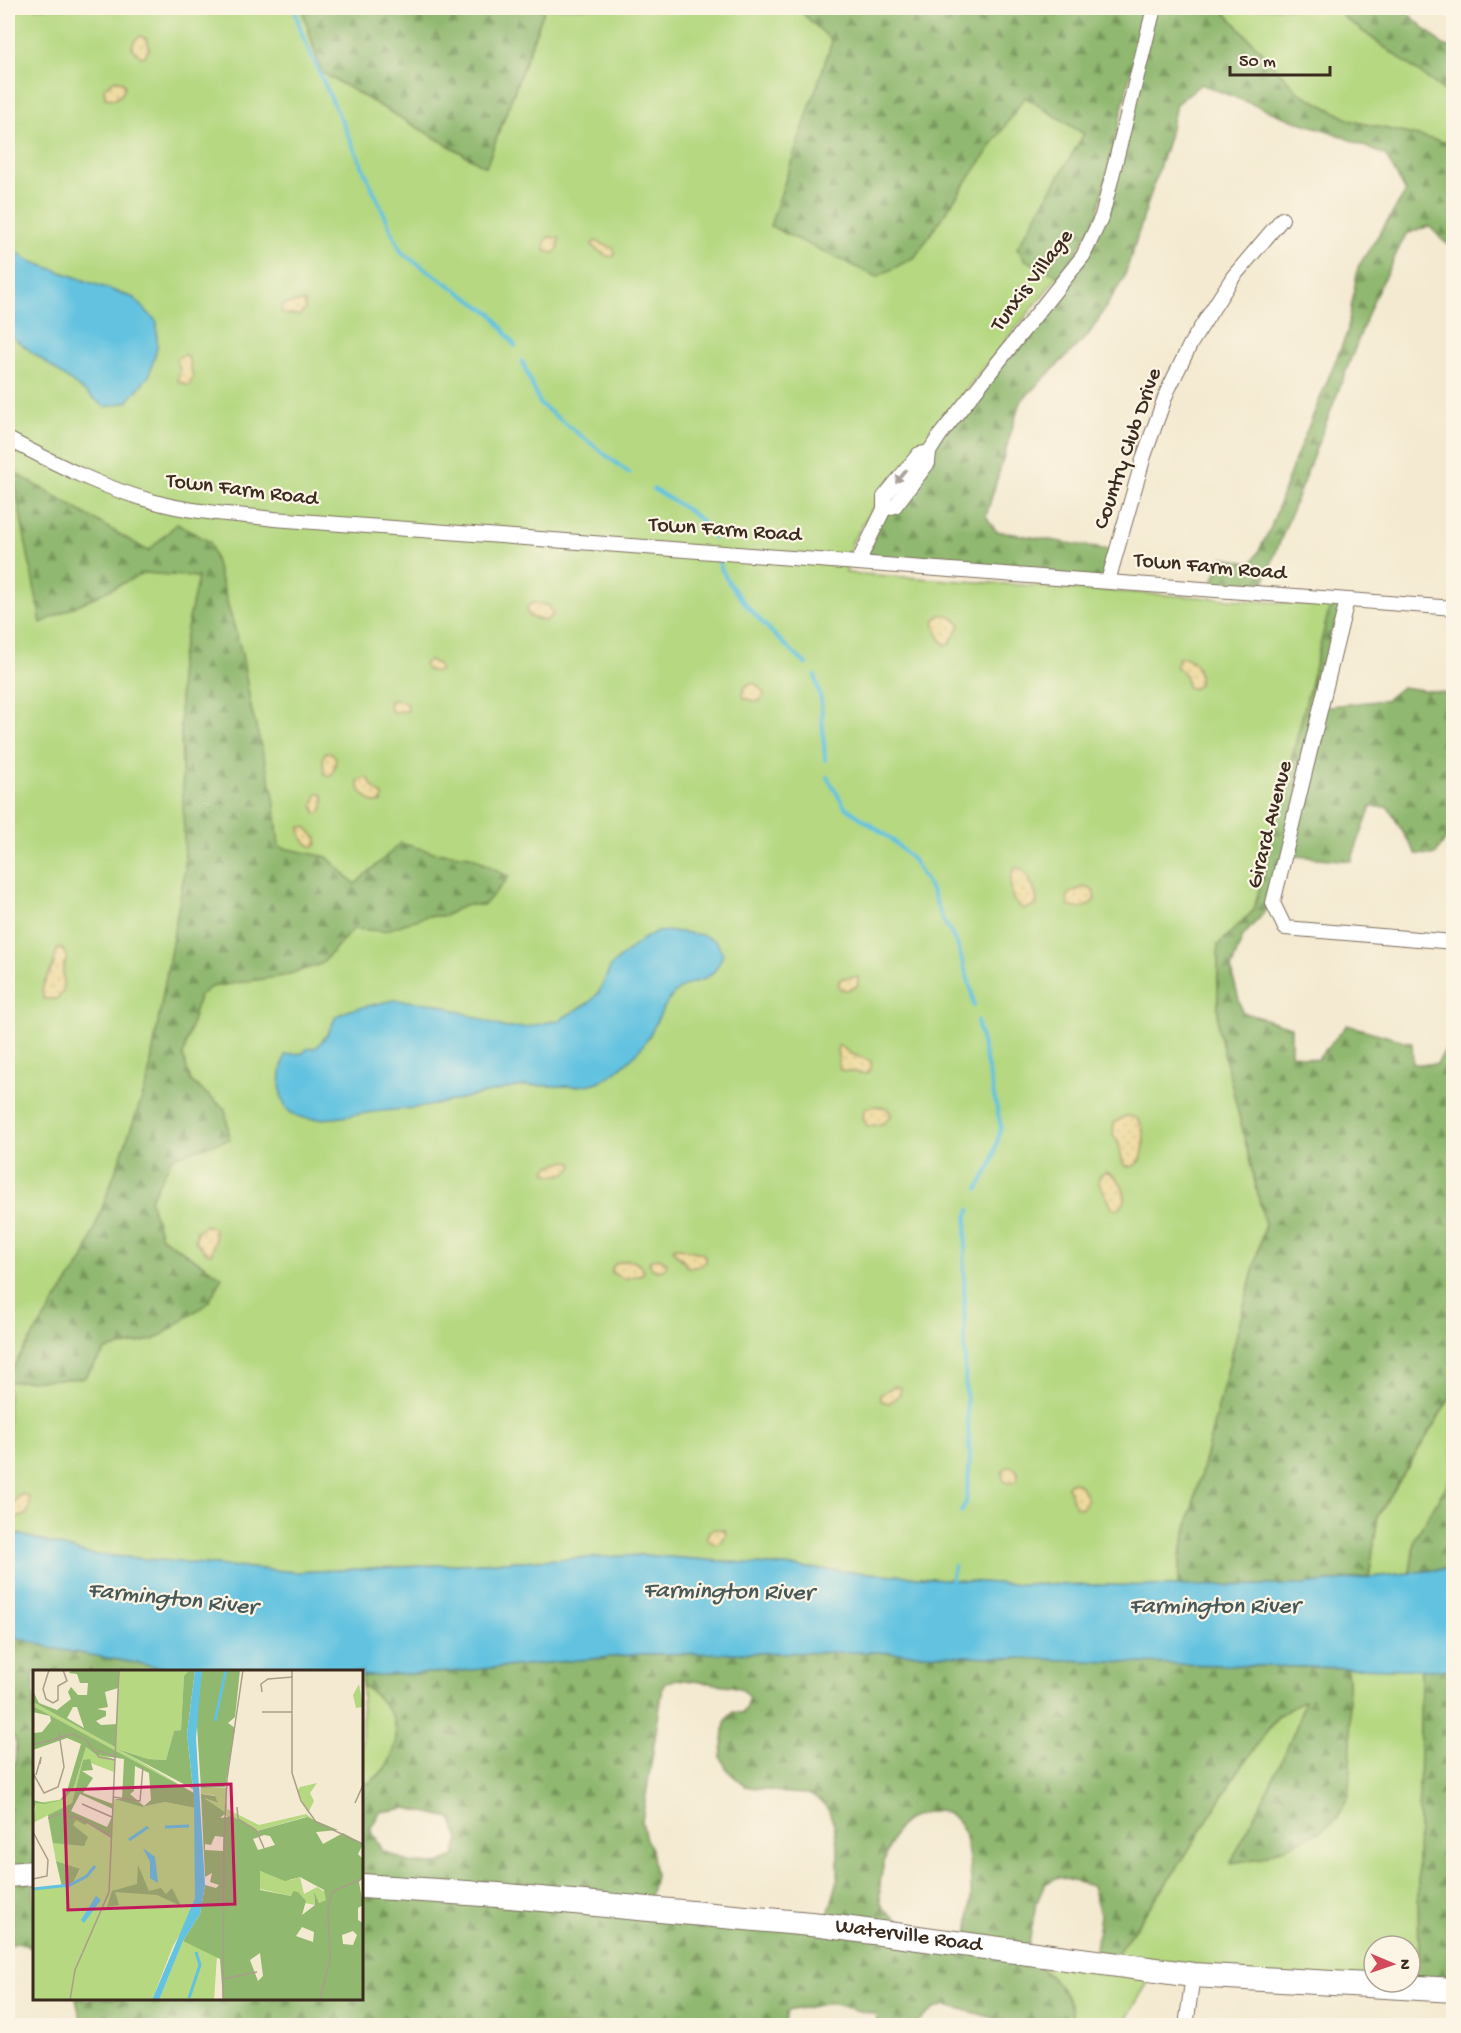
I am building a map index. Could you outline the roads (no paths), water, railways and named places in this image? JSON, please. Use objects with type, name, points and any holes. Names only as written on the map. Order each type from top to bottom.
[{"type":"highway","points":[[8,1875],[33,1873]]},
{"type":"highway","name":"Waterville Road","points":[[363,1886],[498,1895],[820,1925],[1194,1975],[1454,1990]]},
{"type":"street","name":"Tunxis Village","points":[[858,562],[884,509],[884,497],[919,454],[929,452],[940,435],[1083,256],[1102,216],[1154,8]]},
{"type":"street","name":"Country Club Drive","points":[[1108,581],[1144,456],[1167,392],[1191,343],[1233,277],[1282,219]]},
{"type":"street","name":"Town Farm Road","points":[[8,439],[82,478],[157,503],[195,510],[274,519],[1454,608]]},
{"type":"street","name":"Girard Avenue","points":[[1347,600],[1273,903],[1285,928],[1454,942]]},
{"type":"street","points":[[1186,2025],[1194,1975]]},
{"type":"water","points":[[8,246],[30,261],[134,298],[157,322],[157,348],[149,376],[127,402],[105,407],[8,334]]},
{"type":"water","points":[[673,931],[702,935],[716,941],[723,954],[718,966],[707,978],[687,985],[673,995],[639,1050],[626,1063],[598,1082],[571,1086],[525,1086],[428,1106],[345,1117],[299,1117],[287,1109],[283,1103],[280,1087],[285,1055],[303,1053],[307,1049],[317,1047],[328,1033],[336,1016],[350,1010],[394,1000],[438,1004],[506,1028],[526,1027],[559,1020],[590,1002],[599,992],[611,966],[640,941],[655,932]]},
{"type":"water","name":"Farmington River","points":[[8,1531],[88,1554],[296,1572],[644,1555],[1006,1584],[1178,1586],[1303,1585],[1453,1568],[1453,1668],[1440,1670],[1135,1663],[873,1652],[642,1654],[450,1672],[363,1676],[363,1670],[176,1670],[56,1649],[8,1635]]},
{"type":"waterway","points":[[294,8],[303,37],[402,253],[492,314],[515,346]]},
{"type":"waterway","points":[[522,361],[540,404],[629,473]]},
{"type":"waterway","points":[[653,489],[704,523],[714,538]]},
{"type":"waterway","points":[[719,562],[732,588],[771,631],[807,665]]},
{"type":"waterway","points":[[815,676],[821,700],[825,760]]},
{"type":"waterway","points":[[827,777],[845,807],[890,838],[913,860],[932,892],[942,918],[957,944],[974,1006]]},
{"type":"waterway","points":[[977,1021],[1001,1127],[992,1163],[978,1189]]},
{"type":"waterway","points":[[961,1512],[966,1502],[970,1459],[965,1377],[964,1270],[967,1218],[970,1210]]},
{"type":"waterway","points":[[951,1582],[954,1565]]}]
